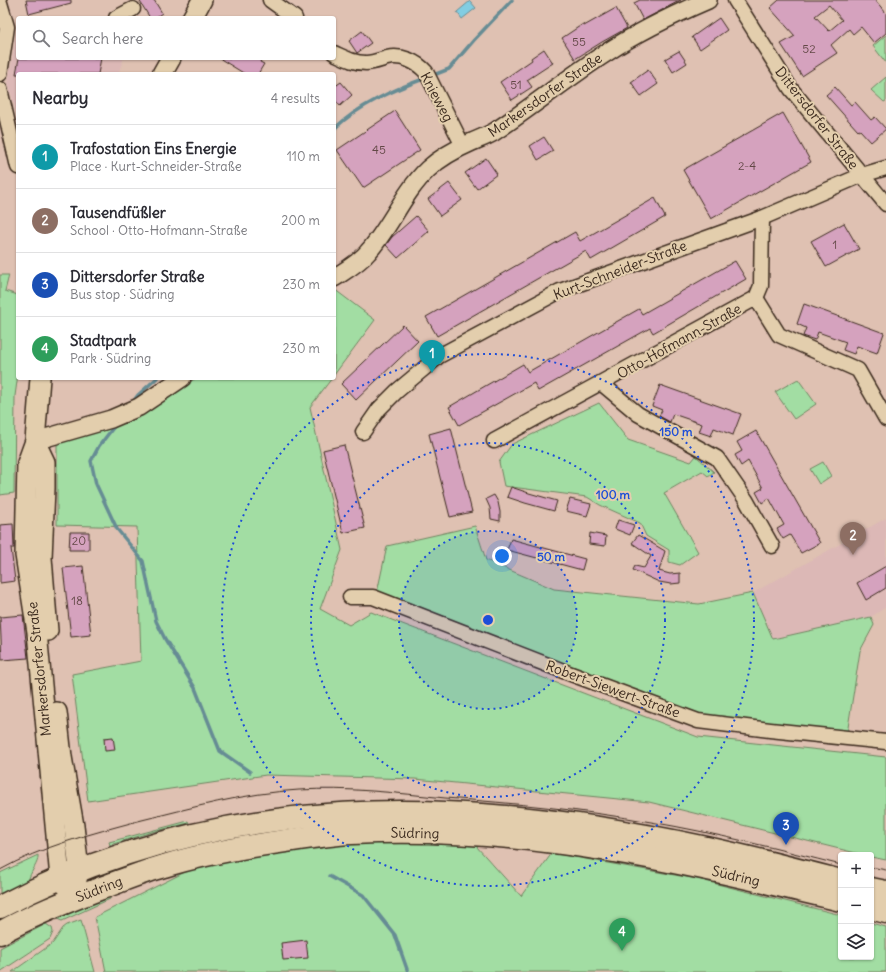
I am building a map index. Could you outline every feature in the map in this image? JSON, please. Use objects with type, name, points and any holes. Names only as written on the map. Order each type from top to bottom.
[{"type":"main road","points":[[193,16],[202,0]]},
{"type":"main road","points":[[163,72],[170,60]]},
{"type":"main road","points":[[35,441],[40,380]]},
{"type":"main road","name":"Markersdorfer Straße","points":[[35,441],[45,462],[42,558],[47,620],[62,757],[74,826],[72,887]]},
{"type":"main road","name":"Südring","points":[[0,933],[39,913],[115,856],[182,837],[217,829],[274,820],[320,815],[416,811],[523,818],[622,832],[702,847],[838,880]]},
{"type":"main road","name":"Südring","points":[[0,907],[72,887],[220,852],[261,844],[351,833],[412,832],[475,835],[568,843],[641,855],[709,869],[838,899]]},
{"type":"main road","points":[[874,889],[886,892]]},
{"type":"main road","points":[[874,909],[886,912]]},
{"type":"street","points":[[270,0],[292,16]]},
{"type":"street","name":"Markersdorfer Straße","points":[[336,277],[357,263],[368,253],[410,189],[428,168],[448,153],[492,134],[558,85],[607,52],[662,21],[708,0]]},
{"type":"street","name":"Dittersdorfer Straße","points":[[735,0],[791,89],[886,204]]},
{"type":"street","points":[[0,4],[12,28],[0,74]]},
{"type":"street","points":[[120,16],[132,9]]},
{"type":"street","name":"Knieweg","points":[[336,54],[354,62],[368,63],[390,57],[408,59],[419,64],[426,72],[463,146]]},
{"type":"street","points":[[0,89],[16,158]]},
{"type":"street","name":"Dittersdorfer Straße","points":[[862,175],[886,168]]},
{"type":"street","name":"Kurt-Schneider-Straße","points":[[363,432],[379,409],[397,391],[439,356],[560,291],[762,218],[862,175]]},
{"type":"street","name":"Otto-Hofmann-Straße","points":[[494,441],[756,298],[761,286],[762,218]]},
{"type":"street","name":"Otto-Hofmann-Straße","points":[[756,298],[779,335],[858,370],[886,418]]},
{"type":"street","points":[[35,441],[111,419],[139,407],[179,380]]},
{"type":"street","name":"Otto-Hofmann-Straße","points":[[601,383],[638,414],[717,458],[746,500],[772,546]]},
{"type":"street","name":"Robert-Siewert-Straße","points":[[350,597],[373,597],[558,669],[698,721],[886,742]]},
{"type":"shaded area","points":[[16,34],[16,60],[123,60],[119,72],[16,72],[16,113],[8,83]]},
{"type":"shaded area","points":[[886,518],[886,607],[871,617],[773,639],[753,593]]},
{"type":"green space","points":[[886,35],[886,63],[873,46]]},
{"type":"green space","points":[[886,77],[886,101],[884,102],[871,90]]},
{"type":"green space","points":[[0,275],[9,275],[5,291],[16,294],[17,380],[15,396],[14,493],[0,495]]},
{"type":"green space","points":[[336,291],[375,320],[336,372]]},
{"type":"green space","points":[[798,379],[816,404],[794,419],[775,392]]},
{"type":"green space","points":[[193,380],[330,380],[310,407],[342,550],[320,609],[349,625],[371,612],[698,737],[886,757],[886,860],[874,858],[874,852],[852,852],[649,802],[415,779],[266,775],[88,801],[72,674],[141,661],[137,527],[57,525],[57,443],[143,414]]},
{"type":"green space","points":[[599,403],[628,440],[691,462],[696,456],[714,472],[708,476],[702,471],[664,493],[698,552],[680,565],[669,562],[669,550],[646,536],[640,523],[600,505],[587,497],[504,486],[499,462],[512,444]]},
{"type":"green space","points":[[823,462],[831,476],[819,484],[810,469]]},
{"type":"green space","points":[[475,526],[486,560],[554,589],[699,604],[753,593],[773,639],[871,617],[874,625],[860,651],[847,734],[696,715],[377,593],[387,546]]},
{"type":"green space","points":[[188,821],[189,823],[152,832],[110,845],[109,842]]},
{"type":"green space","points":[[384,840],[476,846],[521,896],[552,853],[697,879],[838,914],[838,960],[874,960],[874,924],[886,927],[886,972],[106,972],[95,917],[193,868],[262,852]]},
{"type":"green space","points":[[38,855],[28,882],[0,900],[0,873]]},
{"type":"green space","points":[[111,893],[110,899],[62,921],[57,919]]},
{"type":"green space","points":[[81,920],[95,972],[12,972],[53,943],[63,928]]},
{"type":"green space","points":[[46,924],[52,928],[53,932],[50,939],[0,972],[0,948]]},
{"type":"water","points":[[470,1],[476,8],[462,19],[457,12]]},
{"type":"building","points":[[26,0],[71,0],[71,3],[29,14]]},
{"type":"building","points":[[139,0],[154,0],[162,13],[158,16],[149,16]]},
{"type":"building","points":[[640,0],[681,0],[643,20],[634,3]]},
{"type":"building","points":[[779,0],[875,0],[886,13],[886,33],[874,43],[861,27],[853,34],[849,29],[831,45],[837,53],[802,76],[781,44],[795,36],[770,8]],"holes":[[[829,5],[842,20],[829,31],[815,16]]]},
{"type":"building","points":[[616,8],[627,28],[575,59],[562,38],[583,24],[584,26]]},
{"type":"building","points":[[719,18],[727,30],[700,49],[692,37]]},
{"type":"building","points":[[362,31],[371,43],[357,53],[349,41]]},
{"type":"building","points":[[544,49],[553,63],[527,80],[532,87],[512,100],[500,82],[532,60],[531,58]]},
{"type":"building","points":[[679,51],[687,63],[673,72],[665,59]]},
{"type":"building","points":[[19,60],[101,60],[98,72],[16,72]]},
{"type":"building","points":[[222,60],[261,60],[260,62],[264,64],[259,72],[242,72]]},
{"type":"building","points":[[648,70],[658,84],[641,96],[631,82]]},
{"type":"building","points":[[341,82],[352,95],[340,106],[336,101],[336,86]]},
{"type":"building","points":[[835,87],[851,105],[855,102],[871,120],[875,117],[886,129],[871,142],[860,130],[858,131],[826,95]]},
{"type":"building","points":[[395,111],[420,150],[363,188],[337,150]]},
{"type":"building","points":[[783,113],[811,162],[711,219],[683,170]]},
{"type":"building","points":[[544,137],[553,151],[538,160],[530,146]]},
{"type":"building","points":[[486,158],[497,174],[477,189],[465,173]]},
{"type":"building","points":[[449,183],[462,200],[440,216],[428,199]]},
{"type":"building","points":[[655,198],[665,217],[591,260],[586,251],[437,336],[426,317],[575,232],[580,241]]},
{"type":"building","points":[[416,216],[429,231],[398,258],[386,245],[392,237]]},
{"type":"building","points":[[844,223],[859,249],[826,267],[811,241]]},
{"type":"building","points":[[735,261],[746,279],[653,333],[650,328],[538,391],[534,383],[459,425],[449,407],[523,364],[528,372],[639,309],[642,314]]},
{"type":"building","points":[[804,304],[884,333],[877,353],[857,346],[854,354],[843,350],[846,342],[818,332],[815,340],[803,336],[806,328],[797,324]]},
{"type":"building","points":[[403,325],[418,341],[356,400],[341,384]]},
{"type":"building","points":[[660,385],[741,414],[733,435],[714,428],[711,436],[699,432],[702,424],[673,414],[670,422],[659,416],[662,410],[652,406]]},
{"type":"building","points":[[451,428],[472,512],[450,517],[429,434]]},
{"type":"building","points":[[756,431],[820,543],[801,553],[790,535],[783,539],[777,529],[784,525],[769,498],[762,503],[756,492],[763,488],[748,461],[741,466],[735,455],[742,451],[737,442]]},
{"type":"building","points":[[344,445],[365,528],[343,533],[323,450]]},
{"type":"building","points":[[511,487],[557,501],[554,511],[507,497]]},
{"type":"building","points":[[494,495],[498,502],[500,521],[491,519],[490,508],[486,499]]},
{"type":"building","points":[[570,499],[591,504],[587,516],[566,511]]},
{"type":"building","points":[[618,520],[634,525],[630,535],[615,529]]},
{"type":"building","points":[[13,524],[14,548],[11,548],[15,581],[0,583],[0,525]]},
{"type":"building","points":[[70,532],[89,532],[89,550],[69,550]]},
{"type":"building","points":[[590,533],[606,536],[605,546],[589,544]]},
{"type":"building","points":[[638,535],[665,551],[659,571],[670,574],[680,573],[680,583],[671,584],[659,582],[633,570],[635,566],[644,568],[651,556],[632,543]]},
{"type":"building","points":[[511,539],[585,559],[582,570],[507,550]]},
{"type":"building","points":[[83,566],[91,635],[71,637],[63,568]]},
{"type":"building","points":[[886,566],[886,588],[866,600],[857,583]]},
{"type":"building","points":[[23,615],[28,658],[2,660],[0,617]]},
{"type":"building","points":[[113,737],[115,750],[105,751],[104,738]]},
{"type":"building","points":[[306,940],[308,958],[283,960],[281,943]]},
{"type":"waterway","points":[[431,76],[449,69],[512,0]]},
{"type":"waterway","points":[[336,127],[365,105],[426,78]]},
{"type":"waterway","points":[[132,403],[138,395],[155,380]]},
{"type":"waterway","points":[[116,424],[99,446],[91,461],[96,484],[117,529],[143,561],[156,621],[165,639],[195,688],[220,751],[250,772]]},
{"type":"waterway","points":[[329,876],[363,895],[395,935],[408,972]]},
{"type":"tram line","points":[[0,870],[50,847],[138,821],[198,806],[258,794],[317,789],[391,792],[574,810],[699,831],[838,864]]},
{"type":"tram line","points":[[874,868],[886,870]]},
{"type":"place","name":"Trafostation Eins Energie","points":[[432,373]]},
{"type":"place","name":"Tausendfüßler","points":[[853,555]]},
{"type":"place","name":"Dittersdorfer Straße","points":[[786,845]]},
{"type":"place","name":"Stadtpark","points":[[622,951]]}]
